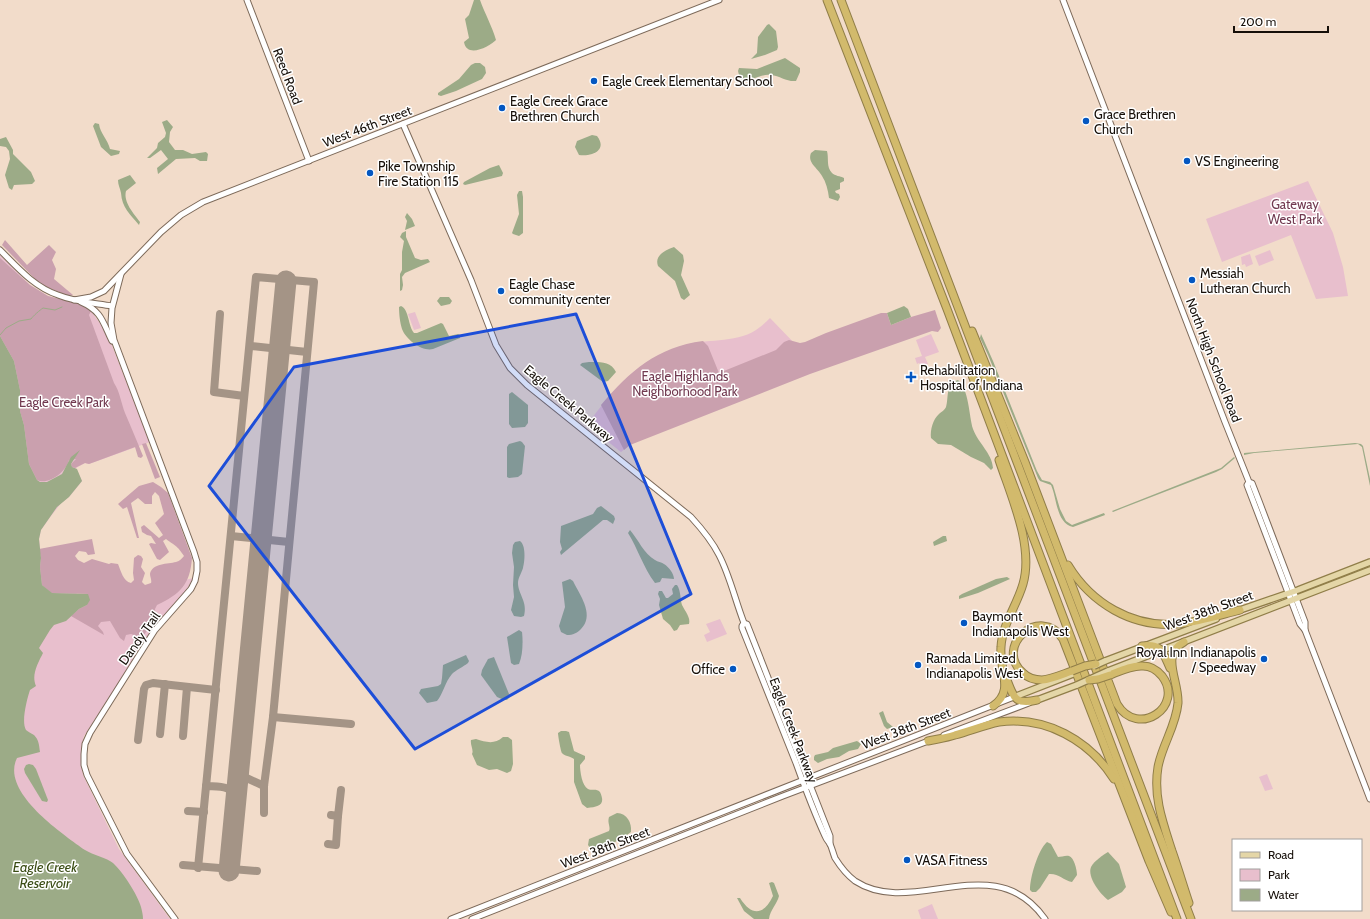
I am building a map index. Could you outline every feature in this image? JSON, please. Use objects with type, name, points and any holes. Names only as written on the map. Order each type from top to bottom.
[{"type":"highway","points":[[827,0],[947,309],[1176,919]]},
{"type":"highway","points":[[841,0],[1191,919]]},
{"type":"highway","points":[[944,269],[960,301],[1025,462],[1055,540],[1115,700],[1120,709],[1130,717],[1140,720],[1153,717],[1163,708],[1167,698],[1167,687],[1163,678],[1156,670],[1146,666],[1138,666],[1109,673],[1098,679],[1089,680]]},
{"type":"highway","points":[[980,400],[985,422],[1020,523],[1026,552],[1026,572],[1023,584],[1001,642],[1001,661],[1006,686],[1005,693],[1001,700],[993,706]]},
{"type":"highway","points":[[1055,540],[1072,572],[1086,590],[1111,609],[1128,617],[1150,623],[1178,624],[1240,610]]},
{"type":"highway","points":[[1096,664],[1085,666],[1072,672],[1043,680],[1033,679],[1020,670],[1014,658],[1014,650],[1017,640],[1026,630],[1039,626],[1052,629],[1062,637],[1126,802],[1149,861],[1176,919]]},
{"type":"highway","points":[[1184,642],[1175,649],[1171,657],[1178,694],[1177,708],[1174,722],[1159,761],[1156,782],[1157,798],[1161,818],[1195,919]]},
{"type":"highway","points":[[1142,646],[1154,645],[1162,651],[1175,677]]},
{"type":"highway","points":[[1003,671],[1014,697],[1021,702],[1037,700]]},
{"type":"highway","points":[[928,742],[1001,722],[1024,722],[1047,726],[1075,739],[1094,753],[1109,771],[1126,802]]},
{"type":"main road","name":"West 38th Street","points":[[1096,664],[1370,562]]},
{"type":"main road","name":"West 38th Street","points":[[1109,673],[1184,642],[1370,570]]},
{"type":"main road","name":"West 38th Street","points":[[1014,697],[1072,672]]},
{"type":"main road","name":"West 38th Street","points":[[1037,700],[1089,680]]},
{"type":"street","name":"Reed Road","points":[[247,0],[309,161]]},
{"type":"street","name":"West 46th Street","points":[[119,355],[112,331],[112,306],[121,274],[161,232],[192,208],[211,198],[719,0]]},
{"type":"street","name":"North High School Road","points":[[1063,0],[1249,482],[1247,485],[1291,592],[1300,624],[1305,630],[1370,799]]},
{"type":"street","name":"Eagle Creek Parkway","points":[[403,124],[471,280],[494,341],[503,359],[513,372],[527,384],[678,506],[710,539],[719,554],[744,623],[742,626],[808,787],[825,838],[830,844],[837,861],[847,874],[863,886],[879,894],[892,896],[909,896],[978,887],[995,887],[1011,891],[1025,899],[1036,908],[1045,919]]},
{"type":"street","points":[[0,250],[22,272],[40,286],[56,295],[74,300],[112,306]]},
{"type":"street","points":[[74,300],[91,298],[102,293],[111,286],[121,274]]},
{"type":"street","points":[[74,300],[89,307],[100,317],[119,355]]},
{"type":"street","name":"Dandy Trail","points":[[119,355],[194,552],[197,572],[195,581],[190,591],[155,630],[91,732],[85,746],[84,759],[87,773],[123,848],[174,919]]},
{"type":"street","name":"West 38th Street","points":[[451,919],[1014,697]]},
{"type":"street","name":"West 38th Street","points":[[472,919],[808,787],[1037,700]]},
{"type":"highlighted area","points":[[576,314],[691,594],[415,749],[209,486],[294,367]]},
{"type":"green space","name":"Gateway West Park","points":[[1308,181],[1333,233],[1343,267],[1348,296],[1316,299],[1291,235],[1222,262],[1206,219]]},
{"type":"green space","points":[[5,240],[27,265],[49,245],[56,252],[52,260],[56,269],[54,279],[73,295],[69,296],[44,286],[36,280],[2,245]]},
{"type":"green space","points":[[1270,250],[1274,260],[1259,266],[1255,256]]},
{"type":"green space","points":[[1250,254],[1253,264],[1246,267],[1245,264],[1242,265],[1241,257]]},
{"type":"green space","name":"Eagle Creek Park","points":[[0,255],[30,285],[48,296],[78,304],[91,311],[107,333],[150,442],[89,464],[85,463],[76,468],[82,481],[69,497],[62,502],[41,530],[39,539],[41,558],[88,605],[193,578],[188,588],[142,643],[126,671],[84,736],[82,744],[81,760],[83,775],[119,849],[170,919],[0,919]]},
{"type":"green space","points":[[0,258],[30,285],[48,296],[78,304],[91,311],[89,315],[125,413],[143,456],[141,458],[138,457],[135,447],[89,464],[85,463],[75,468],[72,467],[71,464],[76,459],[69,460],[65,469],[61,473],[46,481],[37,480],[29,464],[24,425],[20,411],[20,390],[14,361],[0,336]]},
{"type":"green space","name":"Eagle Highlands Neighborhood Park","points":[[935,310],[941,328],[938,332],[932,331],[810,374],[630,445],[624,450],[601,405],[634,371],[646,362],[658,355],[687,344],[703,341],[708,346],[719,373],[776,350],[784,342],[789,340],[800,343],[805,342],[881,313],[887,313],[891,325]]},
{"type":"green space","points":[[415,312],[421,328],[414,330],[408,314]]},
{"type":"green space","name":"Eagle Highlands Neighborhood Park","points":[[770,318],[799,348],[630,445],[621,452],[587,425],[617,387],[652,359],[682,346],[700,342],[729,339],[747,334],[758,329]]},
{"type":"green space","points":[[931,334],[939,352],[925,357],[928,364],[922,366],[919,363],[917,364],[915,358],[922,356],[916,340]]},
{"type":"green space","points":[[146,443],[160,477],[155,479],[142,444]]},
{"type":"green space","points":[[153,482],[168,493],[192,558],[191,567],[186,582],[182,588],[172,597],[157,605],[155,609],[156,617],[142,638],[131,634],[126,635],[124,641],[120,638],[110,621],[101,622],[98,626],[104,635],[71,616],[79,609],[87,605],[88,594],[51,593],[42,585],[40,567],[41,558],[39,549],[92,539],[95,554],[88,555],[86,552],[79,551],[75,556],[78,560],[84,563],[92,559],[109,564],[118,564],[124,578],[131,583],[134,580],[134,558],[138,555],[143,559],[141,567],[145,573],[142,582],[145,585],[151,583],[151,570],[157,566],[177,562],[184,556],[178,548],[166,539],[163,541],[169,552],[160,560],[157,559],[149,544],[156,544],[151,536],[142,532],[141,527],[144,525],[159,538],[163,535],[155,523],[164,514],[159,496],[155,492],[152,496],[152,504],[145,504],[138,498],[131,503],[139,538],[137,538],[127,507],[123,509],[118,504],[139,486]]},
{"type":"green space","points":[[720,619],[727,634],[707,642],[704,635],[710,632],[706,624]]},
{"type":"green space","points":[[1267,774],[1273,789],[1265,791],[1259,777]]},
{"type":"green space","points":[[932,904],[938,919],[921,919],[918,910]]},
{"type":"water","points":[[474,0],[480,0],[496,40],[479,50],[469,50],[464,42],[469,38],[465,19],[469,15]]},
{"type":"water","points":[[769,24],[776,31],[777,50],[751,59],[757,53],[758,37]]},
{"type":"water","points":[[785,58],[800,68],[796,81],[790,81],[767,75],[748,80],[740,79],[738,71],[739,68],[757,69]]},
{"type":"water","points":[[480,63],[485,67],[486,73],[482,79],[456,91],[441,96],[438,95],[438,93],[459,79],[471,65]]},
{"type":"water","points":[[167,120],[173,127],[170,132],[169,142],[175,150],[183,150],[192,154],[206,152],[208,154],[207,161],[200,161],[195,158],[176,159],[158,174],[157,168],[168,159],[161,150],[150,158],[147,158],[157,148],[158,143],[165,137],[166,133],[162,122]]},
{"type":"water","points":[[95,123],[99,124],[110,149],[120,151],[119,154],[111,156],[101,147],[93,126]]},
{"type":"water","points":[[592,135],[597,136],[600,141],[600,149],[593,154],[579,155],[575,147],[577,141]]},
{"type":"water","points":[[6,137],[13,150],[13,154],[31,172],[35,181],[32,184],[14,185],[12,190],[9,188],[5,175],[10,159],[9,151],[6,147],[0,146],[0,139]]},
{"type":"water","points":[[815,150],[827,151],[830,171],[835,175],[844,178],[844,181],[840,183],[840,189],[835,191],[840,197],[838,201],[829,198],[825,181],[810,160],[811,153]]},
{"type":"water","points":[[499,165],[503,173],[502,176],[465,185],[463,184],[464,182],[490,168]]},
{"type":"water","points":[[130,175],[136,183],[126,191],[125,195],[130,208],[140,222],[139,225],[123,203],[118,183],[118,180]]},
{"type":"water","points":[[519,191],[522,191],[523,197],[523,233],[519,236],[512,233],[519,214],[517,195]]},
{"type":"water","points":[[407,213],[415,226],[405,230],[407,221],[405,217]]},
{"type":"water","points":[[406,231],[406,237],[415,258],[421,260],[428,259],[430,262],[405,273],[402,277],[403,285],[402,290],[400,291],[400,274],[402,270],[402,252],[404,241],[400,237],[402,233]]},
{"type":"water","points":[[674,247],[683,255],[684,261],[681,275],[690,295],[684,300],[681,298],[675,281],[658,266],[657,262],[659,256]]},
{"type":"water","points":[[440,297],[449,297],[452,301],[450,304],[441,306],[437,301]]},
{"type":"water","points":[[401,306],[406,310],[414,333],[441,323],[449,336],[458,334],[460,335],[460,338],[433,349],[424,349],[420,347],[407,337],[402,329],[399,310],[399,307]]},
{"type":"water","points":[[904,306],[908,309],[911,317],[891,325],[887,313]]},
{"type":"water","points":[[981,334],[1037,471],[1042,480],[1050,482],[1053,485],[1060,509],[1066,521],[1072,525],[1104,513],[1105,515],[1073,527],[1067,525],[1063,521],[1051,485],[1040,481],[1038,478],[980,338]]},
{"type":"water","name":"Eagle Creek Reservoir","points":[[0,336],[14,361],[20,390],[20,411],[24,425],[29,464],[37,480],[40,482],[47,482],[62,474],[71,457],[80,450],[71,464],[72,467],[77,469],[82,481],[69,497],[57,507],[41,530],[39,539],[42,585],[52,593],[88,594],[90,600],[87,605],[79,609],[66,621],[54,625],[39,648],[43,653],[35,673],[34,678],[36,686],[30,690],[25,710],[24,722],[26,730],[37,739],[40,752],[17,758],[14,771],[17,784],[25,798],[49,823],[85,850],[110,861],[117,867],[137,896],[143,914],[143,919],[0,919]]},
{"type":"water","points":[[601,362],[608,364],[614,368],[616,372],[608,381],[603,382],[580,365],[582,363]]},
{"type":"water","points":[[958,380],[962,384],[967,396],[975,434],[988,453],[992,463],[993,468],[991,470],[984,463],[951,445],[938,444],[931,438],[934,422],[937,416],[946,407],[949,388]]},
{"type":"water","points":[[512,392],[528,405],[528,423],[525,427],[512,428],[509,424],[509,394]]},
{"type":"water","points":[[520,441],[525,446],[522,474],[518,477],[509,478],[507,477],[507,447],[509,444]]},
{"type":"water","points":[[1355,443],[1361,444],[1363,446],[1370,479],[1370,486],[1362,447],[1358,444],[1244,455],[1244,453]]},
{"type":"water","points":[[1234,457],[1235,458],[1222,469],[1216,472],[1113,512],[1112,511],[1221,468]]},
{"type":"water","points":[[601,506],[614,516],[615,519],[613,524],[607,520],[603,520],[561,555],[561,526],[593,514],[597,508]]},
{"type":"water","points":[[630,530],[644,550],[651,557],[664,564],[669,569],[674,579],[662,578],[660,582],[655,583],[647,571],[628,533]]},
{"type":"water","points":[[943,536],[946,536],[947,541],[934,546],[933,542]]},
{"type":"water","points":[[520,541],[523,546],[524,565],[518,587],[525,606],[524,616],[521,617],[514,616],[511,610],[514,597],[513,545],[515,542]]},
{"type":"water","points":[[1007,577],[1010,579],[978,593],[959,599],[959,596],[962,594],[996,579]]},
{"type":"water","points":[[570,579],[573,581],[586,607],[587,618],[585,624],[576,633],[567,635],[561,632],[559,626],[565,607],[562,582]]},
{"type":"water","points":[[675,585],[677,585],[680,592],[682,605],[688,617],[689,624],[680,625],[677,630],[674,631],[663,619],[658,594],[659,591],[662,591],[666,598],[668,598],[673,594],[672,589]]},
{"type":"water","points":[[519,630],[522,632],[522,652],[519,664],[514,665],[511,663],[507,637]]},
{"type":"water","points":[[466,655],[469,661],[468,663],[452,674],[437,701],[427,703],[419,693],[421,689],[438,686],[441,684],[443,665]]},
{"type":"water","points":[[494,657],[509,694],[509,698],[507,700],[497,697],[481,675],[488,659]]},
{"type":"water","points":[[883,711],[887,722],[893,727],[887,729],[884,726],[879,713]]},
{"type":"water","points":[[561,731],[569,732],[574,751],[585,756],[585,759],[580,765],[580,771],[584,785],[588,789],[597,790],[600,792],[602,796],[602,803],[598,806],[587,808],[582,804],[574,782],[574,759],[564,755],[562,752],[558,733]]},
{"type":"water","points":[[503,737],[508,737],[512,740],[513,764],[511,771],[507,773],[497,769],[489,770],[477,765],[472,754],[473,751],[471,740],[476,739],[493,742],[500,740]]},
{"type":"water","points":[[857,741],[861,744],[858,749],[849,751],[839,757],[827,759],[818,763],[814,760],[815,755],[828,752],[833,748]]},
{"type":"water","points":[[26,765],[33,765],[36,769],[48,800],[47,802],[42,801],[25,773],[24,769]]},
{"type":"water","points":[[617,813],[621,813],[628,819],[631,825],[631,832],[618,841],[600,848],[591,849],[588,845],[589,839],[609,831],[609,817]]},
{"type":"water","points":[[1047,842],[1051,844],[1058,857],[1071,857],[1075,864],[1077,875],[1072,882],[1049,874],[1040,888],[1036,892],[1032,892],[1030,890],[1030,885],[1035,864]]},
{"type":"water","points":[[1108,852],[1119,864],[1126,887],[1122,892],[1108,900],[1101,894],[1095,885],[1090,871],[1094,863]]},
{"type":"water","points":[[769,883],[774,883],[779,896],[769,919],[754,919],[744,911],[737,898],[740,898],[744,904],[753,911],[762,910],[766,907],[773,896]]},
{"type":"waterway","points":[[0,335],[6,328],[19,321],[31,319],[43,308],[55,310],[62,307]]},
{"type":"taxiway","points":[[198,868],[256,277],[314,282],[273,717],[264,786],[264,813]]},
{"type":"taxiway","points":[[220,314],[214,392],[244,396]]},
{"type":"taxiway","points":[[251,346],[307,352]]},
{"type":"taxiway","points":[[231,536],[289,542]]},
{"type":"taxiway","points":[[138,740],[144,689],[146,685],[153,683],[216,690]]},
{"type":"taxiway","points":[[160,734],[165,684]]},
{"type":"taxiway","points":[[183,736],[187,687]]},
{"type":"taxiway","points":[[273,717],[351,724]]},
{"type":"taxiway","points":[[238,774],[264,786]]},
{"type":"taxiway","points":[[229,789],[235,785],[238,779]]},
{"type":"taxiway","points":[[206,786],[228,789],[236,798]]},
{"type":"taxiway","points":[[331,815],[338,816],[341,790]]},
{"type":"taxiway","points":[[188,811],[204,812]]},
{"type":"taxiway","points":[[328,844],[336,845],[338,816]]},
{"type":"taxiway","points":[[183,865],[257,871]]},
{"type":"runway","points":[[229,871],[286,281]]},
{"type":"place","name":"Eagle Creek Elementary School","points":[[594,81]]},
{"type":"place","name":"Eagle Creek Grace Brethren Church","points":[[502,108]]},
{"type":"place","name":"Grace Brethren Church","points":[[1086,121]]},
{"type":"place","name":"VS Engineering","points":[[1187,161]]},
{"type":"place","name":"Pike Township Fire Station 115","points":[[370,173]]},
{"type":"place","name":"Messiah Lutheran Church","points":[[1192,280]]},
{"type":"place","name":"Eagle Chase community center","points":[[501,291]]},
{"type":"place","name":"Rehabilitation Hospital of Indiana","points":[[911,377]]},
{"type":"place","name":"Baymont Indianapolis West","points":[[964,623]]},
{"type":"place","name":"Royal Inn Indianapolis / Speedway","points":[[1264,659]]},
{"type":"place","name":"Ramada Limited Indianapolis West","points":[[918,665]]},
{"type":"place","name":"Office","points":[[733,669]]},
{"type":"place","name":"VASA Fitness","points":[[907,860]]}]
